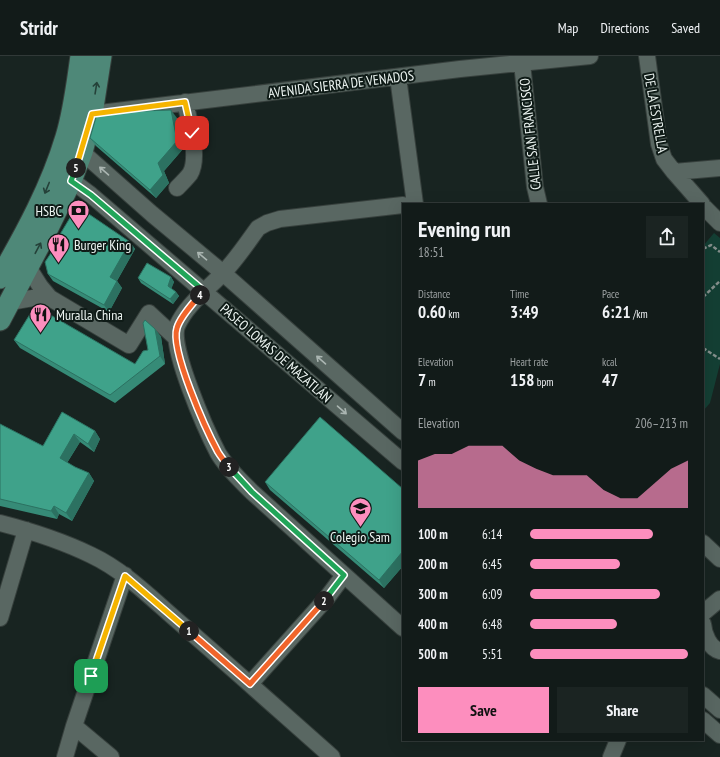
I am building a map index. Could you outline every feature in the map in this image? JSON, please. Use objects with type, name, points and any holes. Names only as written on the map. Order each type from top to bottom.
[{"type":"main road","points":[[63,175],[66,137],[75,96],[81,56]]},
{"type":"main road","points":[[0,278],[13,262],[41,202],[82,152],[92,114],[100,56]]},
{"type":"main road","points":[[0,320],[10,302],[13,262]]},
{"type":"street","name":"AVENIDA SIERRA DE VENADOS","points":[[92,114],[460,69],[590,56]]},
{"type":"street","name":"DE LA ESTRELLA","points":[[647,56],[659,144],[664,158],[700,203]]},
{"type":"street","name":"CALLE SAN FRANCISCO","points":[[522,63],[535,187],[539,203]]},
{"type":"street","points":[[398,77],[414,203]]},
{"type":"street","points":[[177,188],[191,173],[194,156],[192,133],[185,102]]},
{"type":"street","name":"PASEO LOMAS DE MAZATLÁN","points":[[66,137],[152,214],[223,273],[402,431]]},
{"type":"street","points":[[674,172],[720,168]]},
{"type":"street","name":"PASEO LOMAS DE MAZATLÁN","points":[[63,175],[91,195],[402,461]]},
{"type":"street","points":[[402,205],[280,219],[267,223],[258,228],[223,273],[191,304],[177,328],[176,338],[181,363],[219,454],[252,492],[402,627]]},
{"type":"street","name":"DE LA ESTRELLA","points":[[704,207],[720,223]]},
{"type":"street","points":[[13,262],[40,286],[50,298],[129,345],[149,313],[176,338]]},
{"type":"street","points":[[10,302],[33,298],[50,298]]},
{"type":"street","points":[[0,524],[26,530],[92,555],[125,576],[332,757]]},
{"type":"street","points":[[0,618],[26,530]]},
{"type":"street","points":[[704,544],[720,559]]},
{"type":"street","points":[[250,684],[326,599],[344,575]]},
{"type":"street","points":[[65,757],[74,726],[125,576]]},
{"type":"street","points":[[704,612],[720,600]]},
{"type":"street","points":[[704,633],[706,638],[716,650],[720,651]]},
{"type":"street","points":[[704,696],[720,710]]},
{"type":"street","points":[[704,721],[720,735]]},
{"type":"street","points":[[74,726],[111,757]]},
{"type":"street","points":[[611,757],[618,741]]},
{"type":"path","points":[[704,248],[711,245],[720,252]]},
{"type":"path","points":[[704,296],[720,281]]},
{"type":"path","points":[[704,349],[720,359]]},
{"type":"green space","points":[[714,233],[720,238],[720,364],[710,403],[704,410],[704,245]]},
{"type":"building","points":[[171,110],[177,141],[158,163],[163,175],[150,190],[90,138],[97,114]]},
{"type":"building","points":[[77,206],[130,242],[110,277],[117,281],[104,305],[48,274],[45,262],[61,238],[59,236]]},
{"type":"building","points":[[147,263],[171,277],[168,286],[176,292],[170,299],[138,278]]},
{"type":"building","points":[[35,306],[135,364],[143,351],[148,350],[143,323],[145,320],[155,329],[160,356],[110,395],[14,340]]},
{"type":"building","points":[[62,412],[95,431],[88,444],[74,434],[60,458],[89,473],[66,513],[54,506],[51,511],[0,499],[0,424],[43,446]]},
{"type":"building","name":"Colegio Sam","points":[[320,417],[402,488],[402,552],[379,580],[265,482]]},
{"type":"place","name":"HSBC","points":[[78,230]]},
{"type":"place","name":"Burger King","points":[[58,264]]},
{"type":"place","name":"Muralla China","points":[[40,334]]},
{"type":"place","name":"Colegio Sam","points":[[360,528]]},
{"type":"route","points":[[91,676],[125,576],[250,684],[326,599],[344,575],[252,492],[219,454],[193,395],[181,363],[176,340],[177,328],[182,318],[191,304],[204,291],[91,195],[71,181],[82,152],[92,114],[185,102],[192,133]]}]
